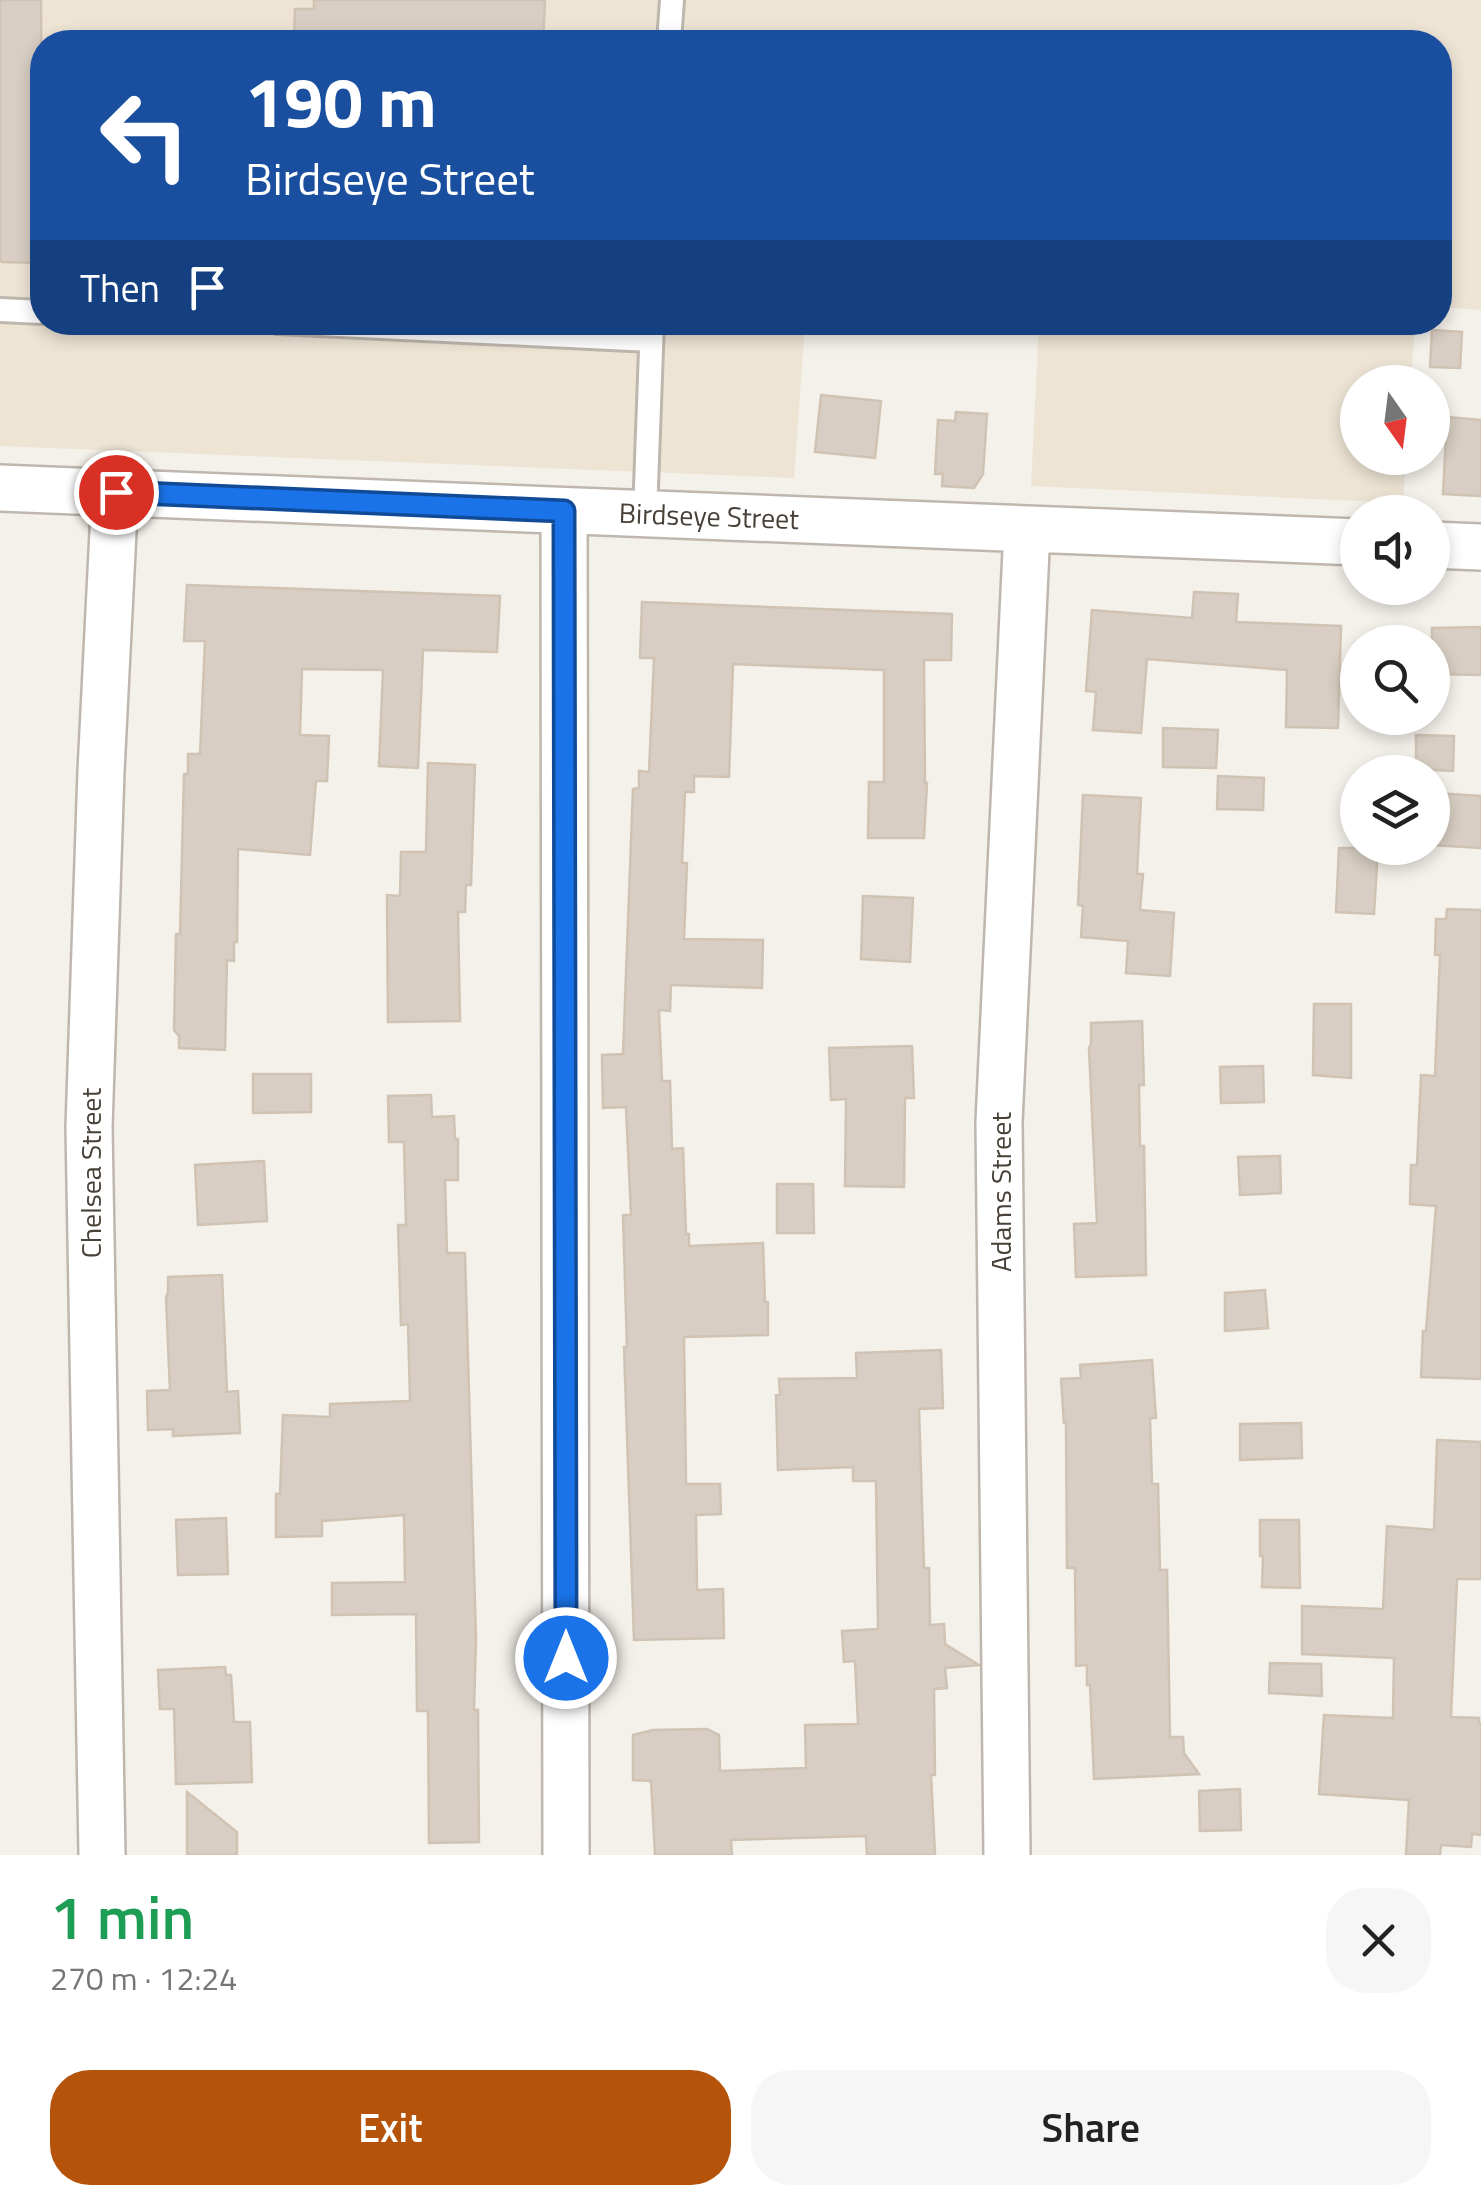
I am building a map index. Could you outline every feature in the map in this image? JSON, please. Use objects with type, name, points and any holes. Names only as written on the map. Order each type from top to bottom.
[{"type":"street","name":"Birdseye Street","points":[[0,488],[1340,541]]},
{"type":"street","name":"Chelsea Street","points":[[102,1855],[89,1128],[101,771],[116,492]]},
{"type":"street","points":[[564,511],[566,1855]]},
{"type":"street","name":"Adams Street","points":[[1007,1855],[1000,1122],[1027,529]]},
{"type":"street","points":[[1450,546],[1481,547]]},
{"type":"lane","points":[[670,30],[672,0]]},
{"type":"lane","points":[[0,310],[30,311]]},
{"type":"lane","points":[[645,514],[652,335]]},
{"type":"shaded area","points":[[0,0],[1481,0],[1481,310],[1452,308],[1452,30],[30,30],[30,335],[804,335],[794,478],[0,446]]},
{"type":"shaded area","points":[[1038,335],[1414,335],[1412,365],[1340,365],[1340,475],[1405,475],[1404,495],[1340,495],[1340,500],[1031,486]]},
{"type":"building","points":[[0,0],[41,0],[41,30],[30,30],[30,263],[0,260]]},
{"type":"building","points":[[314,0],[545,0],[544,30],[294,30],[295,9],[314,9]]},
{"type":"building","points":[[1462,332],[1460,368],[1430,365],[1432,335]]},
{"type":"building","points":[[821,395],[881,401],[875,458],[815,452]]},
{"type":"building","points":[[956,412],[987,414],[983,474],[974,488],[942,486],[943,474],[935,474],[938,420],[955,421]]},
{"type":"building","points":[[1450,417],[1481,420],[1481,496],[1443,494],[1444,475],[1450,475]]},
{"type":"building","points":[[187,585],[500,596],[497,652],[423,650],[418,768],[379,766],[383,670],[302,669],[300,735],[329,736],[327,781],[316,781],[310,855],[238,849],[237,942],[234,961],[227,960],[225,1050],[179,1048],[179,1036],[174,1030],[184,774],[188,774],[188,754],[200,754],[205,641],[184,641]]},
{"type":"building","points":[[1194,592],[1238,594],[1236,622],[1340,626],[1338,728],[1286,727],[1287,670],[1147,659],[1141,733],[1093,730],[1096,692],[1086,691],[1092,610],[1192,618]]},
{"type":"building","points":[[642,602],[952,614],[951,660],[924,660],[924,838],[868,838],[869,782],[884,782],[884,670],[733,664],[729,777],[694,776],[694,792],[685,792],[684,939],[763,940],[762,988],[671,985],[670,1011],[659,1010],[662,1081],[670,1081],[672,1149],[683,1148],[689,1246],[763,1243],[768,1335],[684,1337],[686,1484],[720,1484],[721,1514],[696,1515],[697,1590],[723,1589],[724,1638],[634,1640],[624,1347],[623,1215],[631,1215],[626,1107],[603,1108],[602,1055],[623,1054],[633,789],[639,788],[639,771],[649,772],[654,658],[640,658]]},
{"type":"building","points":[[1481,627],[1481,675],[1450,674],[1450,628]]},
{"type":"building","points":[[1163,728],[1218,730],[1216,768],[1163,767]]},
{"type":"building","points":[[1416,735],[1454,736],[1453,771],[1450,755],[1416,755]]},
{"type":"building","points":[[428,763],[475,765],[471,885],[466,885],[465,912],[458,912],[460,1021],[388,1022],[387,895],[400,896],[401,852],[426,852]]},
{"type":"building","points":[[1218,776],[1264,778],[1263,810],[1217,809]]},
{"type":"building","points":[[1450,794],[1481,796],[1481,848],[1450,846]]},
{"type":"building","points":[[1083,795],[1141,798],[1137,874],[1143,874],[1140,910],[1174,913],[1170,976],[1126,973],[1128,941],[1081,937],[1083,906],[1078,905]]},
{"type":"building","points":[[1340,848],[1340,865],[1377,865],[1374,914],[1336,912]]},
{"type":"building","points":[[863,896],[913,898],[910,962],[861,959]]},
{"type":"building","points":[[1447,909],[1481,910],[1481,1379],[1421,1377],[1436,1206],[1410,1204],[1411,1165],[1417,1165],[1421,1075],[1435,1076],[1440,955],[1435,955],[1436,919],[1446,919]]},
{"type":"building","points":[[1314,1004],[1351,1004],[1351,1078],[1313,1075]]},
{"type":"building","points":[[1142,1021],[1144,1085],[1139,1085],[1146,1275],[1076,1277],[1074,1224],[1097,1223],[1091,1023]]},
{"type":"building","points":[[912,1046],[914,1098],[905,1098],[904,1187],[845,1186],[846,1099],[831,1100],[829,1048]]},
{"type":"building","points":[[1263,1066],[1264,1102],[1221,1103],[1220,1067]]},
{"type":"building","points":[[253,1074],[311,1074],[311,1112],[253,1113]]},
{"type":"building","points":[[431,1095],[432,1117],[454,1116],[458,1139],[458,1180],[445,1180],[447,1253],[465,1253],[479,1842],[429,1843],[428,1711],[417,1711],[416,1614],[332,1615],[332,1583],[405,1582],[404,1515],[322,1521],[322,1536],[276,1537],[283,1415],[330,1417],[330,1404],[410,1401],[408,1324],[401,1325],[398,1225],[406,1225],[404,1142],[389,1142],[388,1096]]},
{"type":"building","points":[[1280,1156],[1281,1193],[1240,1195],[1238,1157]]},
{"type":"building","points":[[264,1161],[267,1221],[198,1225],[195,1165]]},
{"type":"building","points":[[777,1184],[813,1184],[814,1233],[777,1233]]},
{"type":"building","points":[[222,1275],[227,1392],[238,1391],[240,1433],[173,1436],[173,1429],[148,1430],[147,1391],[170,1390],[168,1277]]},
{"type":"building","points":[[1265,1290],[1268,1328],[1225,1331],[1225,1293]]},
{"type":"building","points":[[941,1350],[943,1408],[919,1409],[924,1568],[929,1568],[930,1625],[944,1624],[945,1644],[979,1665],[945,1668],[947,1688],[934,1689],[935,1775],[931,1775],[935,1855],[867,1855],[866,1836],[731,1840],[732,1855],[655,1855],[651,1781],[633,1780],[633,1735],[653,1730],[707,1729],[719,1735],[720,1771],[806,1768],[805,1725],[858,1724],[855,1661],[844,1662],[842,1631],[878,1629],[876,1481],[853,1481],[853,1467],[778,1470],[779,1379],[857,1378],[856,1353]]},
{"type":"building","points":[[1152,1360],[1156,1418],[1150,1418],[1152,1484],[1158,1484],[1160,1570],[1167,1570],[1170,1737],[1183,1737],[1184,1753],[1199,1774],[1094,1779],[1090,1685],[1087,1665],[1076,1666],[1075,1568],[1067,1568],[1066,1423],[1061,1379],[1081,1378],[1080,1365]]},
{"type":"building","points":[[1301,1423],[1302,1458],[1240,1460],[1240,1424]]},
{"type":"building","points":[[1437,1440],[1481,1442],[1481,1579],[1457,1579],[1451,1717],[1479,1718],[1481,1723],[1481,1835],[1472,1834],[1471,1847],[1441,1845],[1440,1855],[1406,1855],[1409,1800],[1319,1794],[1324,1715],[1393,1718],[1394,1658],[1302,1654],[1302,1606],[1383,1609],[1387,1526],[1434,1530]]},
{"type":"building","points":[[226,1518],[228,1574],[178,1575],[176,1520]]},
{"type":"building","points":[[1260,1520],[1299,1520],[1300,1588],[1262,1587]]},
{"type":"building","points":[[1270,1663],[1321,1664],[1322,1696],[1269,1693]]},
{"type":"building","points":[[225,1667],[226,1675],[231,1675],[234,1722],[250,1722],[252,1782],[176,1784],[174,1709],[160,1709],[158,1670]]},
{"type":"building","points":[[1240,1789],[1241,1830],[1200,1831],[1199,1791]]},
{"type":"building","points":[[187,1792],[237,1832],[237,1855],[187,1855]]},
{"type":"route","points":[[116,492],[564,511],[566,1658]]}]
